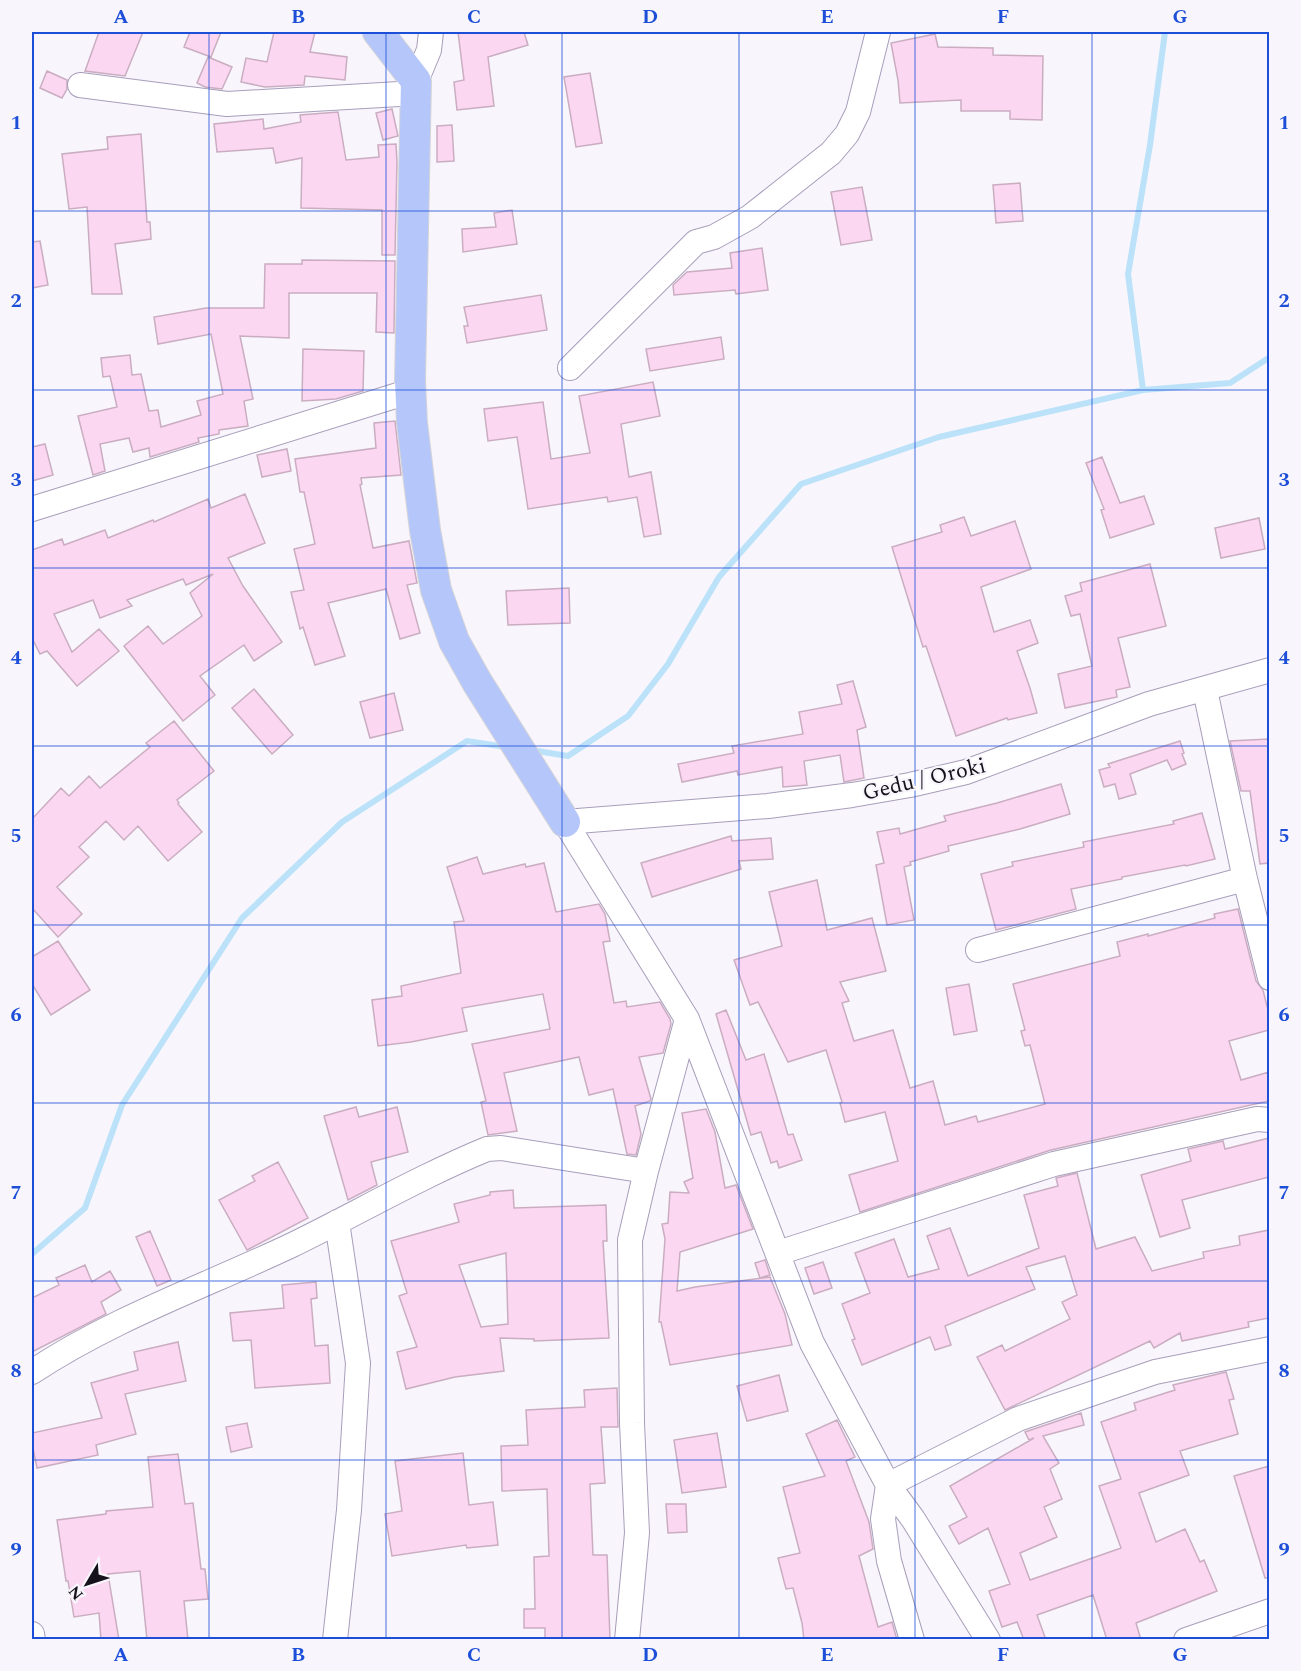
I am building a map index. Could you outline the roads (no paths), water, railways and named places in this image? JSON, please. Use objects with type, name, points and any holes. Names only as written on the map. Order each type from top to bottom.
[{"type":"main road","points":[[378,32],[416,87],[412,423],[425,530],[436,590],[454,640],[477,682],[565,822]]},
{"type":"street","points":[[80,86],[227,104],[416,87],[429,50],[431,32]]},
{"type":"street","points":[[570,368],[696,242],[714,237],[750,217],[831,153],[847,134],[858,112],[878,32]]},
{"type":"street","points":[[32,509],[411,391]]},
{"type":"street","name":"Gedu / Oroki","points":[[565,822],[768,806],[910,785],[966,772],[1149,704],[1269,670]]},
{"type":"street","points":[[1205,690],[1245,879],[1269,978]]},
{"type":"street","points":[[565,822],[687,1019],[812,1343],[888,1485],[913,1519],[988,1640]]},
{"type":"street","points":[[978,950],[1245,879]]},
{"type":"street","points":[[627,1640],[637,1533],[632,1423],[630,1240],[645,1171],[687,1019]]},
{"type":"street","points":[[778,1253],[1054,1164],[1257,1119],[1269,1120]]},
{"type":"street","points":[[32,1372],[58,1354],[129,1318],[290,1246],[487,1149],[501,1148],[645,1171]]},
{"type":"street","points":[[335,1640],[349,1510],[358,1364],[337,1222]]},
{"type":"street","points":[[888,1485],[1017,1419],[1155,1372],[1269,1349]]},
{"type":"street","points":[[888,1485],[883,1519],[889,1560],[912,1640]]},
{"type":"street","points":[[1186,1640],[1269,1611]]},
{"type":"street","points":[[32,1634],[33,1640]]},
{"type":"waterway","points":[[1143,390],[1128,274],[1150,145],[1165,32]]},
{"type":"waterway","points":[[531,750],[568,756],[628,716],[668,664],[719,577],[801,484],[939,437],[1143,390],[1230,383],[1270,357]]},
{"type":"waterway","points":[[32,1254],[85,1208],[122,1105],[242,918],[342,822],[467,741],[506,747]]}]
